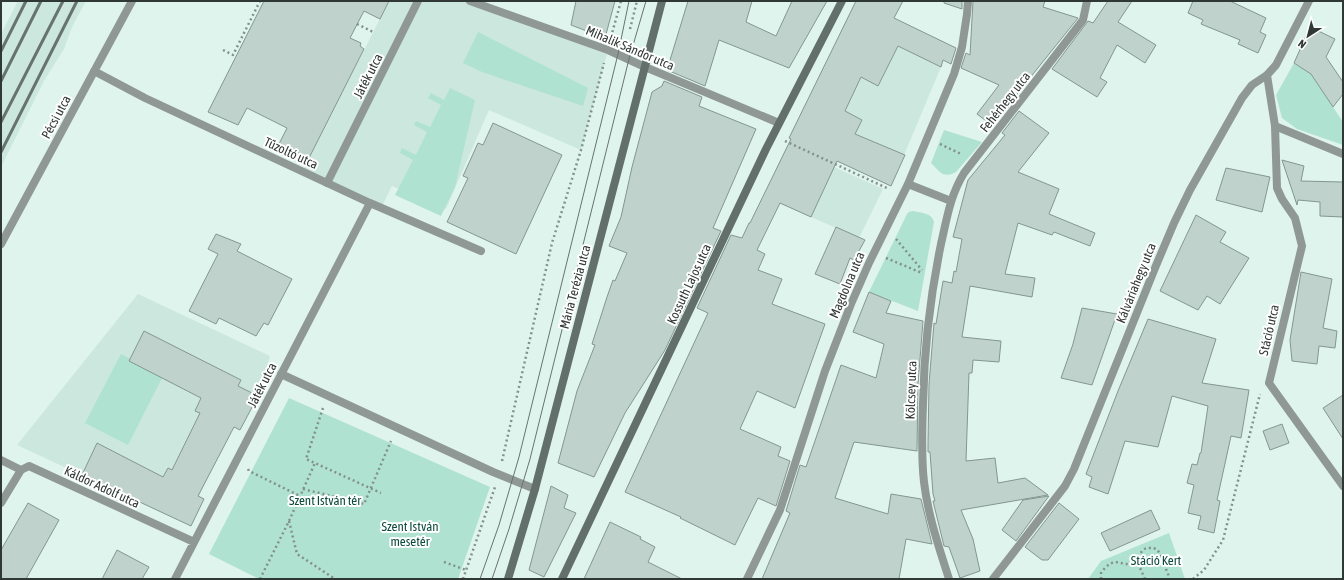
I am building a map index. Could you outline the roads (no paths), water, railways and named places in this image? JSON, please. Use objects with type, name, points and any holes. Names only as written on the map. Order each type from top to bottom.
[{"type":"main road","name":"Mária Terézia utca","points":[[508,579],[535,489],[662,1]]},
{"type":"main road","name":"Kossuth Lajos utca","points":[[562,579],[779,123],[842,1]]},
{"type":"street","name":"Pécsi utca","points":[[1,244],[132,1]]},
{"type":"street","name":"Játék utca","points":[[327,183],[418,1]]},
{"type":"street","name":"Mihalik Sándor utca","points":[[470,1],[608,50],[779,123]]},
{"type":"street","name":"Magdolna utca","points":[[747,579],[780,510],[825,371],[851,304],[908,184],[954,74],[962,47],[968,1]]},
{"type":"street","name":"Fehérhegy utca","points":[[951,201],[956,186],[974,160],[1083,20],[1088,4],[1087,1]]},
{"type":"street","name":"Kálváriahegy utca","points":[[993,579],[1065,486],[1074,469],[1155,268],[1190,190],[1242,98],[1252,85],[1266,75],[1276,65],[1309,1]]},
{"type":"street","name":"Tűzoltó utca","points":[[94,71],[145,98],[327,183],[481,251]]},
{"type":"street","name":"Stáció utca","points":[[1266,75],[1275,126],[1277,188],[1282,199],[1295,218],[1302,246],[1269,383],[1343,486]]},
{"type":"street","points":[[1275,126],[1343,154]]},
{"type":"street","points":[[908,184],[951,201]]},
{"type":"street","name":"Kölcsey utca","points":[[949,579],[930,517],[924,482],[922,439],[924,366],[928,324],[934,277],[951,201]]},
{"type":"street","name":"Játék utca","points":[[175,579],[370,203]]},
{"type":"street","points":[[281,374],[535,489]]},
{"type":"street","name":"Káldor Adolf utca","points":[[1,460],[21,470],[28,466],[194,542]]},
{"type":"street","points":[[1,503],[21,470]]},
{"type":"tram line","points":[[480,579],[499,525],[519,457],[618,54],[629,1]]},
{"type":"tram line","points":[[492,579],[530,459],[629,59],[646,1]]},
{"type":"railway","points":[[1,51],[26,1]]},
{"type":"railway","points":[[1,81],[41,1]]},
{"type":"railway","points":[[1,122],[63,1]]},
{"type":"railway","points":[[1,152],[77,1]]},
{"type":"park label","name":"Szent István tér","points":[[325,500]]},
{"type":"park label","name":"Szent István mesetér","points":[[410,534]]},
{"type":"park label","name":"Stáció Kert","points":[[1156,560]]}]
